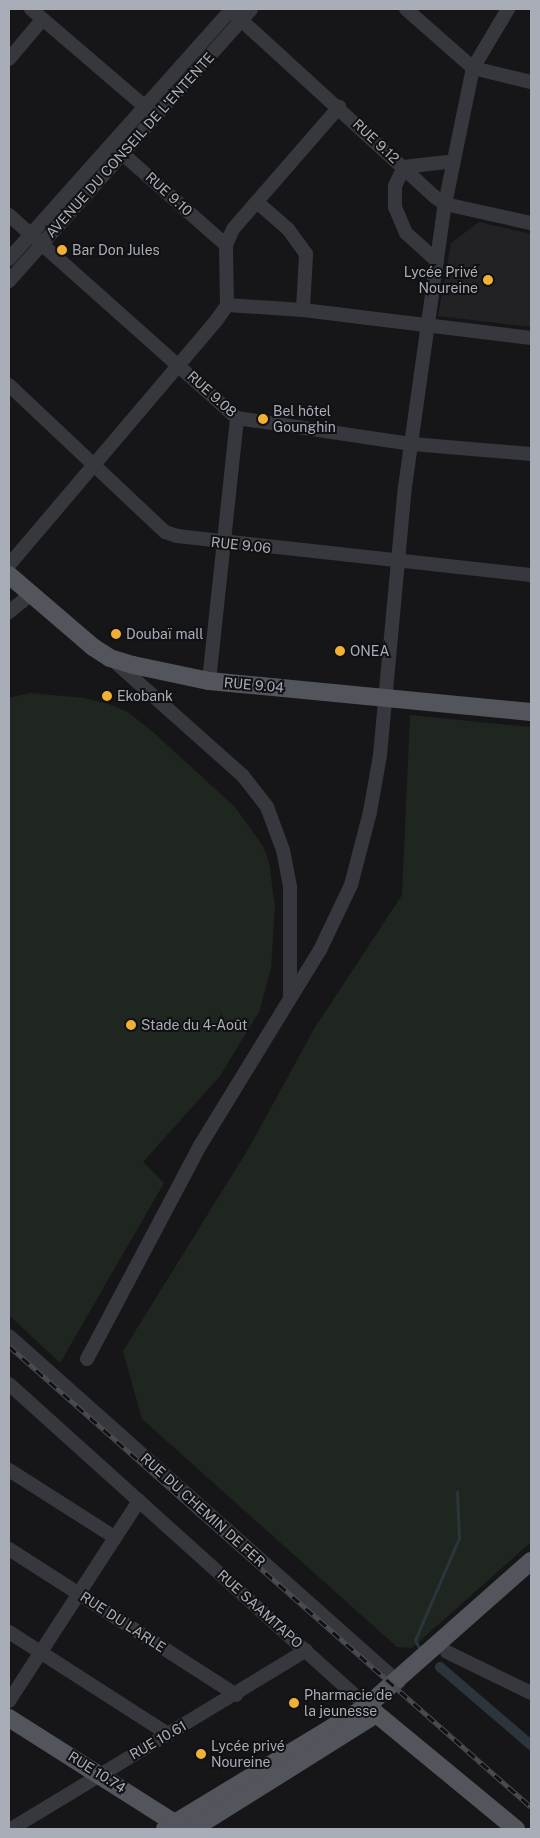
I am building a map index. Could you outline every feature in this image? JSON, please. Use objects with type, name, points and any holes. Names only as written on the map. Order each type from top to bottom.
[{"type":"main road","name":"RUE 9.04","points":[[9,575],[30,595],[110,658],[167,674],[209,680],[386,696],[531,712]]},
{"type":"main road","points":[[175,1827],[372,1710],[398,1682],[531,1561]]},
{"type":"main road","points":[[193,1829],[372,1710],[447,1652],[531,1576]]},
{"type":"main road","name":"RUE SAAMTAPO","points":[[372,1710],[516,1829]]},
{"type":"main road","name":"RUE 10.74","points":[[9,1718],[101,1774],[175,1827]]},
{"type":"street","points":[[31,9],[150,112]]},
{"type":"street","name":"AVENUE DU CONSEIL DE L'ENTENTE","points":[[9,281],[36,239],[150,112],[233,12],[251,9]]},
{"type":"street","points":[[406,9],[473,68],[531,82]]},
{"type":"street","points":[[87,1358],[202,1144],[320,950],[350,885],[370,812],[386,696],[398,560],[412,444],[445,204],[473,68],[508,9]]},
{"type":"street","name":"RUE 9.12","points":[[233,12],[445,204],[531,223]]},
{"type":"street","points":[[9,59],[42,20]]},
{"type":"street","points":[[9,565],[180,365],[227,305],[226,245],[234,229],[339,107]]},
{"type":"street","name":"RUE 9.10","points":[[117,148],[226,245]]},
{"type":"street","points":[[437,261],[410,238],[394,207],[395,186],[404,167],[454,161]]},
{"type":"street","points":[[257,202],[288,229],[306,254],[303,310]]},
{"type":"street","name":"RUE 9.08","points":[[9,215],[180,365],[237,418],[412,444],[531,454]]},
{"type":"street","name":"AVENUE DU CONSEIL DE L'ENTENTE","points":[[9,259],[36,239]]},
{"type":"street","points":[[227,305],[303,310],[427,327],[531,338]]},
{"type":"street","name":"RUE 9.06","points":[[9,385],[165,532],[189,540],[531,575]]},
{"type":"street","points":[[209,680],[226,544],[237,418]]},
{"type":"street","points":[[9,612],[30,595]]},
{"type":"street","points":[[110,658],[244,776],[267,807],[283,850],[290,887],[290,998]]},
{"type":"street","name":"RUE DU CHEMIN DE FER","points":[[9,1336],[398,1682]]},
{"type":"street","name":"RUE SAAMTAPO","points":[[9,1384],[372,1710]]},
{"type":"street","points":[[9,1470],[114,1537]]},
{"type":"street","points":[[9,1701],[39,1652],[139,1501]]},
{"type":"street","name":"RUE DU LARLE","points":[[9,1549],[236,1695]]},
{"type":"street","points":[[9,1632],[168,1734]]},
{"type":"street","name":"RUE 10.61","points":[[11,1826],[236,1695],[306,1650]]},
{"type":"street","points":[[447,1652],[531,1693]]},
{"type":"shaded area","name":"Lycée Privé Noureine","points":[[479,222],[531,234],[531,327],[438,316],[451,243]]},
{"type":"shaded area","name":"Stade du 4-Août","points":[[30,693],[84,698],[109,704],[128,712],[154,733],[235,807],[263,846],[269,862],[275,907],[271,968],[259,1012],[220,1076],[143,1162],[164,1183],[60,1363],[9,1315],[9,698]]},
{"type":"shaded area","points":[[410,715],[531,727],[531,1542],[412,1648],[397,1647],[142,1419],[123,1351],[250,1146],[314,1029],[402,895]]},
{"type":"waterway","points":[[421,1651],[415,1640],[459,1538],[457,1492]]},
{"type":"waterway","points":[[440,1667],[531,1745]]},
{"type":"railway","points":[[9,1346],[531,1807]]},
{"type":"place","name":"Bar Don Jules","points":[[62,250]]},
{"type":"place","name":"Lycée Privé Noureine","points":[[488,280]]},
{"type":"place","name":"Bel hôtel Gounghin","points":[[263,419]]},
{"type":"place","name":"Doubaï mall","points":[[116,634]]},
{"type":"place","name":"ONEA","points":[[340,651]]},
{"type":"place","name":"Ekobank","points":[[107,696]]},
{"type":"place","name":"Stade du 4-Août","points":[[131,1025]]},
{"type":"place","name":"Pharmacie de la jeunesse","points":[[294,1703]]},
{"type":"place","name":"Lycée privé Noureine","points":[[201,1754]]}]
